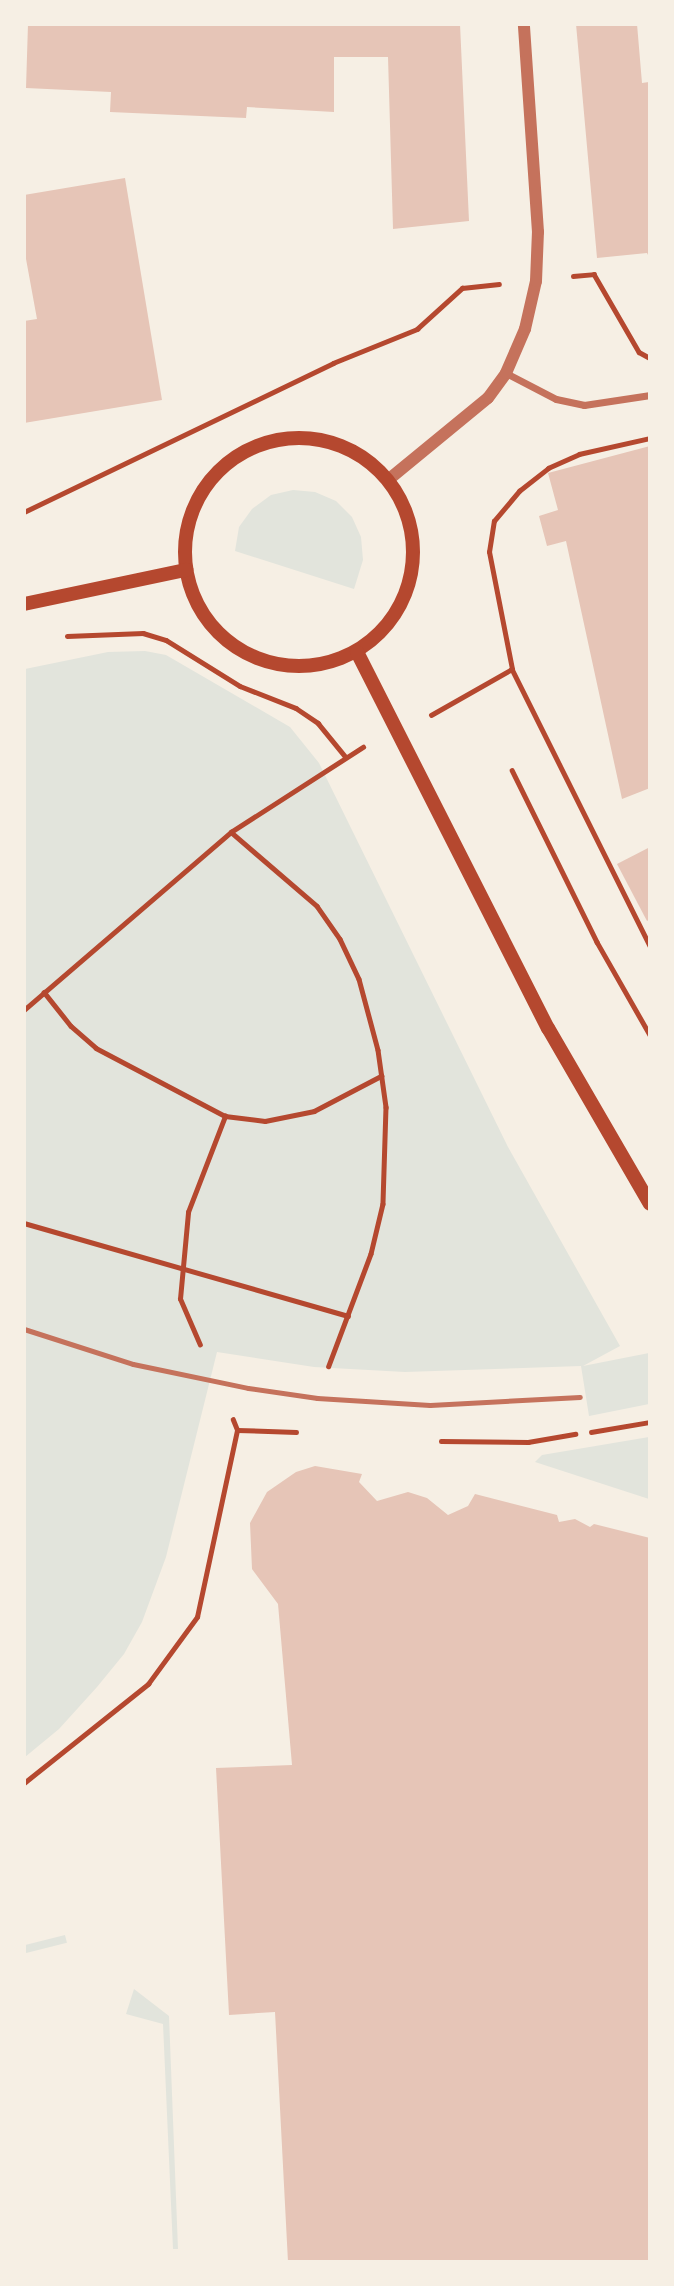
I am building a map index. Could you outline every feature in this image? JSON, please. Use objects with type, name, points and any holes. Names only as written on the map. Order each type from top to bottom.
[{"type":"main road","points":[[294,438],[336,444],[356,453],[388,480],[409,518],[414,562],[402,604],[375,639],[357,652],[316,666],[293,667],[250,656],[231,644],[201,612],[186,570],[187,528],[204,489],[218,472],[252,447],[294,438]]},
{"type":"main road","points":[[24,604],[186,570]]},
{"type":"main road","points":[[357,652],[598,1122],[649,1204]]},
{"type":"street","points":[[388,480],[463,423],[506,373],[525,329],[536,281],[538,233],[524,24]]},
{"type":"street","points":[[506,373],[556,399],[584,405],[649,395]]},
{"type":"lane","points":[[24,1329],[133,1364],[317,1398],[430,1405],[580,1396]]},
{"type":"path","points":[[24,512],[333,363],[417,329],[462,288],[594,274],[639,352],[649,358]]},
{"type":"path","points":[[649,438],[579,454],[548,468],[519,491],[494,521],[489,552],[512,669],[649,946]]},
{"type":"path","points":[[65,636],[91,639],[143,633],[166,640],[240,686],[296,708],[318,723],[345,756]]},
{"type":"path","points":[[24,1010],[231,832],[345,756],[465,700],[512,669]]},
{"type":"path","points":[[512,770],[597,942],[649,1035]]},
{"type":"path","points":[[231,832],[317,906],[340,939],[359,979],[382,1076],[386,1107],[383,1204],[371,1254],[317,1398]]},
{"type":"path","points":[[44,992],[71,1026],[96,1048],[225,1116],[265,1121],[314,1111],[382,1076]]},
{"type":"path","points":[[24,1783],[148,1684],[197,1617],[237,1430],[180,1299],[188,1212],[225,1116]]},
{"type":"path","points":[[24,1223],[183,1272],[348,1316]]},
{"type":"shaded area","points":[[293,490],[315,492],[336,501],[352,517],[361,537],[363,560],[354,589],[235,551],[239,527],[252,509],[271,495]]},
{"type":"shaded area","points":[[145,651],[166,655],[290,727],[319,763],[508,1147],[620,1346],[583,1366],[649,1353],[649,1404],[589,1416],[581,1366],[405,1372],[314,1367],[217,1352],[166,1557],[142,1622],[124,1654],[97,1687],[59,1729],[25,1757],[25,669],[108,652]]},
{"type":"shaded area","points":[[649,1437],[649,1499],[535,1462],[542,1455]]},
{"type":"shaded area","points":[[65,1935],[67,1943],[26,1953],[24,1945]]},
{"type":"shaded area","points":[[134,1989],[169,2016],[178,2249],[173,2249],[163,2024],[126,2014]]},
{"type":"building","points":[[28,24],[460,24],[469,221],[393,229],[388,57],[334,57],[334,112],[247,107],[246,118],[110,112],[111,92],[26,88]]},
{"type":"building","points":[[576,24],[637,24],[642,83],[649,82],[650,88],[650,259],[647,253],[597,258]]},
{"type":"building","points":[[125,178],[162,400],[24,423],[24,321],[37,319],[24,248],[24,195]]},
{"type":"building","points":[[650,446],[650,788],[622,799],[566,541],[547,546],[539,516],[558,510],[548,473]]},
{"type":"building","points":[[650,847],[650,919],[647,921],[617,864]]},
{"type":"building","points":[[315,1466],[362,1474],[359,1482],[377,1501],[408,1492],[427,1498],[448,1515],[468,1506],[475,1494],[557,1515],[559,1522],[575,1519],[590,1527],[594,1524],[650,1538],[650,2262],[288,2262],[275,2012],[229,2015],[216,1768],[292,1765],[278,1604],[252,1569],[250,1523],[267,1492],[296,1472]]}]
